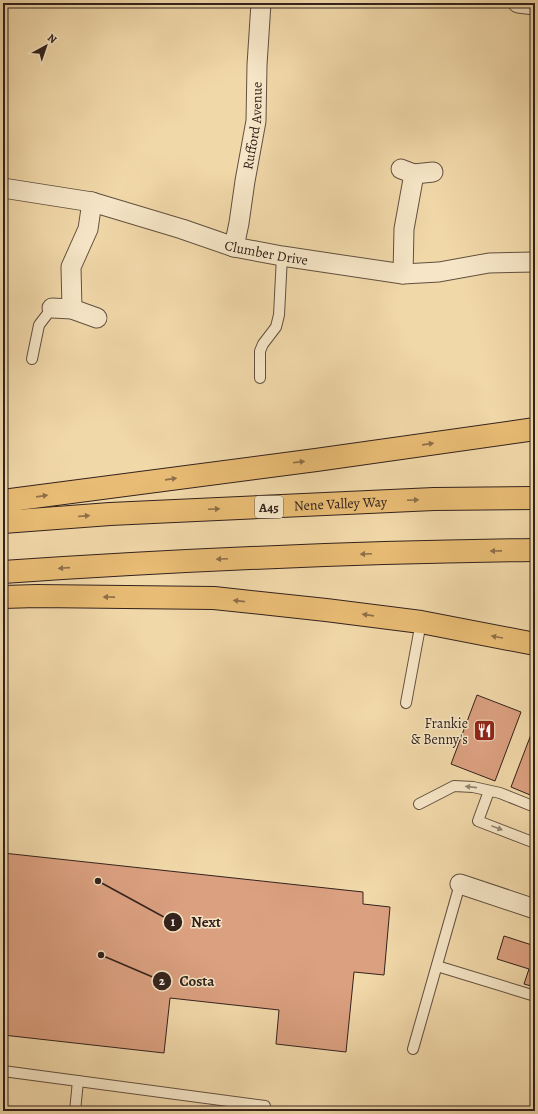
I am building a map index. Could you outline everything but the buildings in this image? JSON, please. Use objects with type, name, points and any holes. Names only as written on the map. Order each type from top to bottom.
[{"type":"highway","points":[[3,501],[535,430]]},
{"type":"highway","name":"Nene Valley Way","points":[[3,522],[118,514],[434,499],[535,498]]},
{"type":"highway","points":[[3,572],[84,566],[262,557],[439,551],[535,550]]},
{"type":"highway","points":[[3,597],[214,598],[421,622],[535,644]]},
{"type":"street","name":"Rufford Avenue","points":[[234,247],[256,122],[257,65],[261,3]]},
{"type":"street","points":[[518,3],[535,5]]},
{"type":"street","points":[[403,274],[404,229],[408,172],[434,172]]},
{"type":"street","name":"Clumber Drive","points":[[3,188],[92,202],[182,229],[234,247],[282,256],[403,274],[439,272],[489,263],[535,262]]},
{"type":"street","points":[[72,309],[71,267],[88,229],[92,202]]},
{"type":"street","points":[[52,308],[72,309],[97,318]]},
{"type":"street","points":[[460,884],[535,909]]},
{"type":"lane","points":[[260,378],[260,351],[263,344],[276,327],[279,315],[282,256]]},
{"type":"lane","points":[[32,359],[39,325],[52,308]]},
{"type":"lane","points":[[406,702],[421,622]]},
{"type":"lane","points":[[419,804],[454,786],[473,787],[500,793],[535,807]]},
{"type":"lane","points":[[489,791],[478,821],[535,843]]},
{"type":"lane","points":[[413,1049],[460,884]]},
{"type":"lane","points":[[437,966],[535,996]]},
{"type":"lane","points":[[3,1071],[265,1106]]},
{"type":"lane","points":[[75,1111],[78,1082]]},
{"type":"place","name":"Frankie & Benny's","points":[[484,731]]},
{"type":"place","name":"Next","points":[[98,881]]},
{"type":"place","name":"Costa","points":[[101,955]]}]
